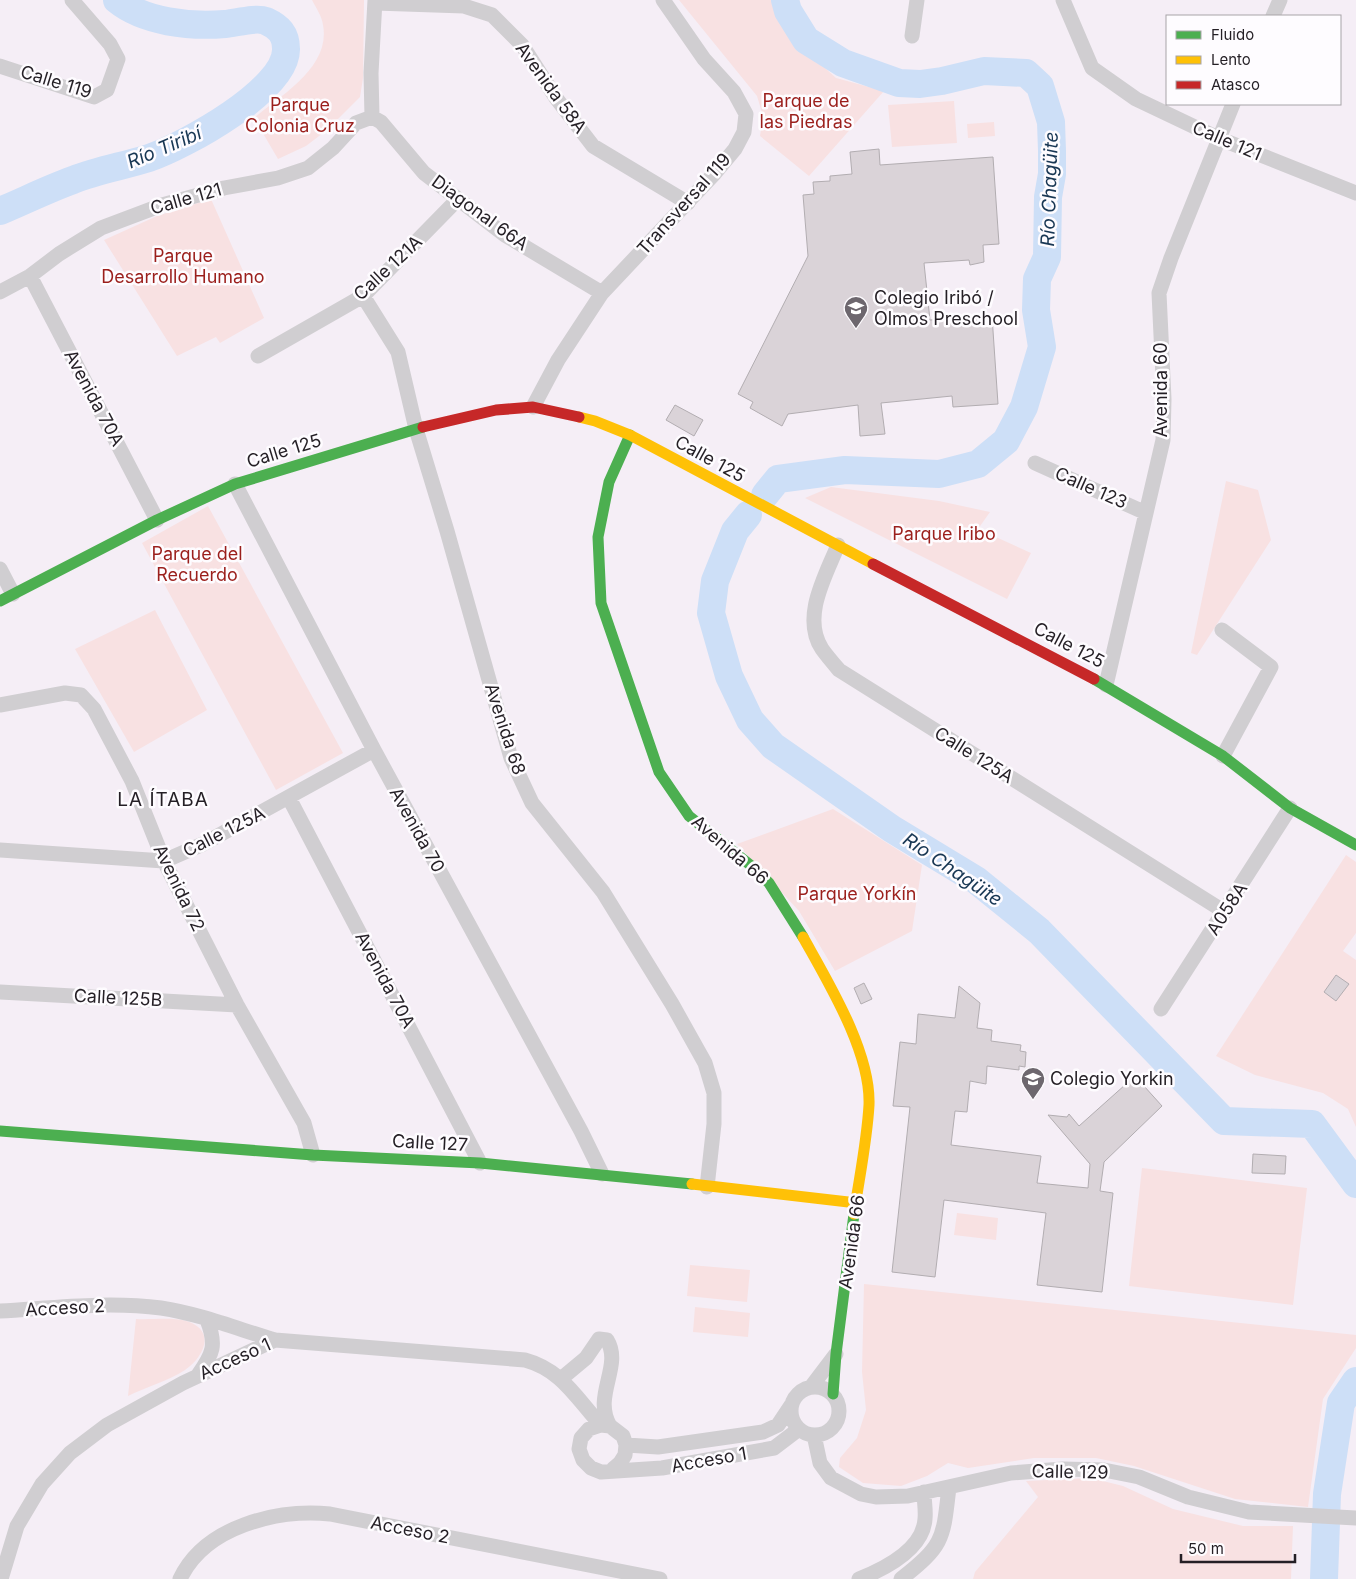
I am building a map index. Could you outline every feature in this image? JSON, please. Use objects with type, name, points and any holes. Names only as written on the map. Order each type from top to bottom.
[{"type":"street","name":"Calle 119","points":[[1,65],[94,98],[108,90],[118,59],[110,44],[72,0]]},
{"type":"street","name":"Transversal 119","points":[[532,407],[558,360],[602,293],[688,203],[735,149],[744,132],[746,114],[734,92],[704,59],[663,0]]},
{"type":"street","points":[[912,36],[917,0]]},
{"type":"street","name":"Calle 121","points":[[1063,0],[1092,68],[1136,99],[1218,138],[1356,193]]},
{"type":"street","points":[[1273,15],[1280,0]]},
{"type":"street","name":"Avenida 58A","points":[[374,1],[464,6],[492,15],[522,44],[556,98],[593,146],[688,203]]},
{"type":"street","points":[[372,117],[371,73],[374,1]]},
{"type":"street","name":"Avenida 60","points":[[1106,685],[1163,440],[1164,399],[1159,293],[1218,138],[1234,105]]},
{"type":"street","name":"Calle 121","points":[[0,292],[30,276],[59,254],[101,228],[162,205],[224,188],[278,178],[308,168],[333,148],[356,124],[372,117]]},
{"type":"street","name":"Diagonal 66A","points":[[372,117],[381,122],[424,172],[458,199],[506,235],[602,293]]},
{"type":"street","name":"Calle 121A","points":[[258,356],[363,296],[458,199]]},
{"type":"street","name":"Avenida 70A","points":[[30,276],[157,520]]},
{"type":"street","name":"Avenida 68","points":[[363,296],[398,352],[416,429],[447,530],[510,758],[532,803],[603,892],[672,1004],[705,1064],[714,1093],[714,1124],[707,1187]]},
{"type":"street","name":"Calle 125","points":[[7,597],[157,520],[235,484],[416,429],[496,410],[532,407],[595,421],[630,435],[777,516],[838,545],[1106,685],[1223,756],[1290,808],[1356,845]]},
{"type":"street","name":"Avenida 66","points":[[630,435],[609,482],[598,537],[601,603],[659,772],[671,793],[690,817],[762,875],[778,893],[832,989],[858,1047],[868,1085],[869,1104],[858,1203],[836,1354],[833,1394]]},
{"type":"street","name":"Calle 123","points":[[1035,463],[1146,513]]},
{"type":"street","name":"Avenida 70","points":[[235,484],[374,750],[581,1131],[602,1174]]},
{"type":"street","name":"Calle 125A","points":[[838,545],[816,600],[813,624],[820,648],[839,670],[1225,912]]},
{"type":"street","points":[[0,569],[7,597]]},
{"type":"street","points":[[1222,630],[1271,668],[1223,756]]},
{"type":"street","name":"Avenida 72","points":[[0,705],[65,693],[81,695],[94,709],[132,781],[164,861],[237,1005],[304,1123],[313,1155]]},
{"type":"street","name":"Calle 125A","points":[[0,850],[164,861],[203,844],[374,750]]},
{"type":"street","name":"Avenida 70A","points":[[289,798],[480,1163]]},
{"type":"street","name":"A058A","points":[[1161,1008],[1225,912],[1290,808]]},
{"type":"street","name":"Calle 125B","points":[[0,992],[237,1005]]},
{"type":"street","name":"Calle 127","points":[[0,1131],[313,1155],[480,1163],[602,1174],[858,1203]]},
{"type":"street","name":"Acceso 2","points":[[0,1311],[101,1305],[158,1308],[208,1320],[275,1340]]},
{"type":"street","points":[[196,1376],[213,1350],[213,1333],[208,1320]]},
{"type":"street","name":"Acceso 1","points":[[562,1378],[586,1358],[599,1339],[607,1340],[612,1352],[602,1405],[606,1425]]},
{"type":"street","name":"Acceso 1","points":[[1,1579],[17,1526],[42,1484],[70,1453],[107,1425],[196,1376],[275,1340],[525,1360],[538,1364],[562,1378],[583,1406],[606,1425],[618,1430],[626,1445],[658,1447],[764,1432],[778,1425],[792,1404]]},
{"type":"street","name":"Avenida 66","points":[[811,1387],[836,1354]]},
{"type":"street","points":[[811,1387],[827,1389],[833,1394],[839,1409],[835,1425],[822,1434],[814,1436],[799,1429],[792,1418],[792,1404],[799,1393],[811,1387]]},
{"type":"street","name":"Acceso 1","points":[[583,1406],[579,1449],[583,1460],[591,1468],[602,1472],[613,1469],[662,1468],[774,1448],[799,1429]]},
{"type":"street","points":[[581,1438],[589,1429],[606,1425]]},
{"type":"street","name":"Calle 129","points":[[814,1436],[820,1463],[831,1478],[861,1494],[876,1497],[908,1496],[1011,1473],[1063,1469],[1104,1470],[1139,1477],[1188,1497],[1249,1512],[1356,1518]]},
{"type":"street","points":[[613,1469],[620,1463],[625,1454],[626,1445]]},
{"type":"street","points":[[901,1579],[931,1554],[944,1532],[949,1486]]},
{"type":"street","points":[[859,1579],[876,1572],[903,1555],[919,1538],[925,1520],[924,1492]]},
{"type":"street","name":"Acceso 2","points":[[180,1579],[204,1547],[235,1528],[272,1517],[304,1512],[330,1514],[660,1579]]},
{"type":"green space","name":"Parque Colonia Cruz","points":[[312,0],[364,0],[363,78],[360,97],[327,130],[306,146],[278,159],[254,118],[302,79],[312,67],[319,54],[323,40],[323,25]]},
{"type":"green space","name":"Parque de las Piedras","points":[[679,0],[774,0],[803,48],[836,78],[884,91],[809,176],[760,136],[763,116],[757,96]]},
{"type":"green space","points":[[954,101],[957,143],[892,147],[888,105]]},
{"type":"green space","points":[[994,122],[995,136],[968,138],[967,124]]},
{"type":"green space","name":"Parque Desarrollo Humano","points":[[211,199],[264,318],[220,343],[216,337],[177,356],[104,240],[157,216]]},
{"type":"green space","points":[[1226,481],[1258,490],[1271,540],[1197,655],[1191,653]]},
{"type":"green space","name":"Parque Iribo","points":[[831,487],[939,501],[990,512],[978,529],[1031,553],[1007,599],[805,498]]},
{"type":"green space","name":"Parque del Recuerdo","points":[[208,506],[343,753],[276,790],[142,543]]},
{"type":"green space","points":[[155,610],[207,710],[134,752],[75,649]]},
{"type":"green space","name":"Parque Yorkín","points":[[833,809],[922,865],[912,931],[835,971],[799,911],[737,844]]},
{"type":"green space","points":[[1346,855],[1356,862],[1356,933],[1343,951],[1356,960],[1356,1127],[1348,1109],[1323,1093],[1255,1075],[1216,1056]]},
{"type":"green space","points":[[1142,1168],[1307,1188],[1293,1305],[1129,1286]]},
{"type":"green space","points":[[957,1213],[998,1218],[996,1240],[954,1235]]},
{"type":"green space","points":[[690,1265],[750,1270],[747,1302],[687,1296]]},
{"type":"green space","points":[[864,1284],[1356,1335],[1356,1348],[1323,1399],[1308,1507],[1235,1499],[1134,1466],[1096,1458],[1034,1458],[968,1468],[948,1463],[927,1476],[901,1486],[863,1483],[839,1467],[840,1458],[857,1438],[866,1410],[862,1372]]},
{"type":"green space","points":[[695,1307],[750,1313],[748,1337],[693,1332]]},
{"type":"green space","points":[[136,1319],[186,1321],[196,1325],[202,1331],[204,1344],[198,1358],[185,1370],[128,1396]]},
{"type":"green space","points":[[1091,1478],[1123,1486],[1173,1509],[1243,1526],[1293,1526],[1291,1579],[973,1579],[975,1572],[1038,1497],[1026,1481]]},
{"type":"building","points":[[879,149],[880,165],[993,157],[999,244],[983,245],[984,262],[970,265],[969,260],[924,263],[930,320],[992,316],[998,404],[953,407],[952,396],[881,403],[885,434],[860,436],[858,405],[788,414],[782,426],[750,408],[753,402],[738,394],[808,256],[803,195],[814,194],[813,182],[830,181],[830,176],[852,174],[850,152]]},
{"type":"building","points":[[675,405],[703,420],[694,436],[666,420]]},
{"type":"building","points":[[1336,975],[1349,984],[1336,1001],[1324,992]]},
{"type":"building","points":[[864,983],[872,999],[861,1004],[854,988]]},
{"type":"building","points":[[959,986],[980,1003],[977,1028],[992,1030],[991,1041],[1021,1045],[1020,1051],[1026,1052],[1025,1067],[1019,1066],[1019,1070],[987,1066],[986,1084],[970,1081],[967,1112],[955,1111],[951,1145],[1041,1156],[1037,1183],[1088,1188],[1090,1164],[1048,1115],[1067,1117],[1069,1114],[1079,1126],[1135,1076],[1162,1106],[1104,1162],[1100,1191],[1113,1193],[1102,1292],[1037,1285],[1046,1213],[944,1200],[935,1277],[892,1272],[910,1107],[893,1106],[900,1042],[916,1044],[918,1014],[955,1018]]},
{"type":"building","points":[[1253,1154],[1286,1156],[1285,1174],[1252,1173]]},
{"type":"waterway","name":"Río Tiribí","points":[[0,211],[73,180],[149,158],[185,142],[231,114],[252,98],[270,82],[282,65],[286,49],[285,39],[275,26],[266,21],[252,20],[211,25],[183,24],[140,13],[117,0]]},
{"type":"waterway","name":"Río Chagüite","points":[[765,495],[778,479],[845,470],[939,474],[978,464],[1006,441],[1024,407],[1042,347],[1036,310],[1037,279],[1047,257],[1048,197],[1052,174],[1051,122],[1040,86],[1026,73],[984,71],[942,81],[920,84],[899,83],[843,63],[806,40],[788,11],[785,0]]},
{"type":"waterway","name":"Río Chagüite","points":[[748,515],[735,531],[715,581],[711,613],[729,676],[750,720],[773,746],[892,829],[976,880],[1039,931],[1224,1121],[1312,1124],[1356,1184]]},
{"type":"waterway","name":"Río Chagüite","points":[[1324,1579],[1327,1494],[1341,1403],[1356,1381]]},
{"type":"traffic: fast","points":[[0,601],[157,520],[235,484],[423,427]]},
{"type":"traffic: fast","points":[[630,435],[609,482],[598,537],[601,603],[659,772],[689,816],[754,868],[769,883],[803,937]]},
{"type":"traffic: fast","points":[[1094,679],[1223,756],[1290,808],[1356,845]]},
{"type":"traffic: fast","points":[[0,1131],[313,1155],[480,1163],[692,1184]]},
{"type":"traffic: fast","points":[[833,1394],[836,1354],[854,1214]]},
{"type":"traffic: slow","points":[[579,417],[595,421],[630,435],[873,564]]},
{"type":"traffic: slow","points":[[803,937],[856,1040],[868,1084],[868,1119],[854,1214]]},
{"type":"traffic: slow","points":[[692,1184],[857,1203]]},
{"type":"traffic: jam","points":[[423,427],[496,410],[533,407],[579,417]]},
{"type":"traffic: jam","points":[[873,564],[1094,679]]},
{"type":"place","name":"Colegio Iribó / Olmos Preschool","points":[[856,329]]},
{"type":"place","name":"Colegio Yorkin","points":[[1033,1100]]},
{"type":"district","name":"LA ÍTABA","points":[[163,799]]}]
